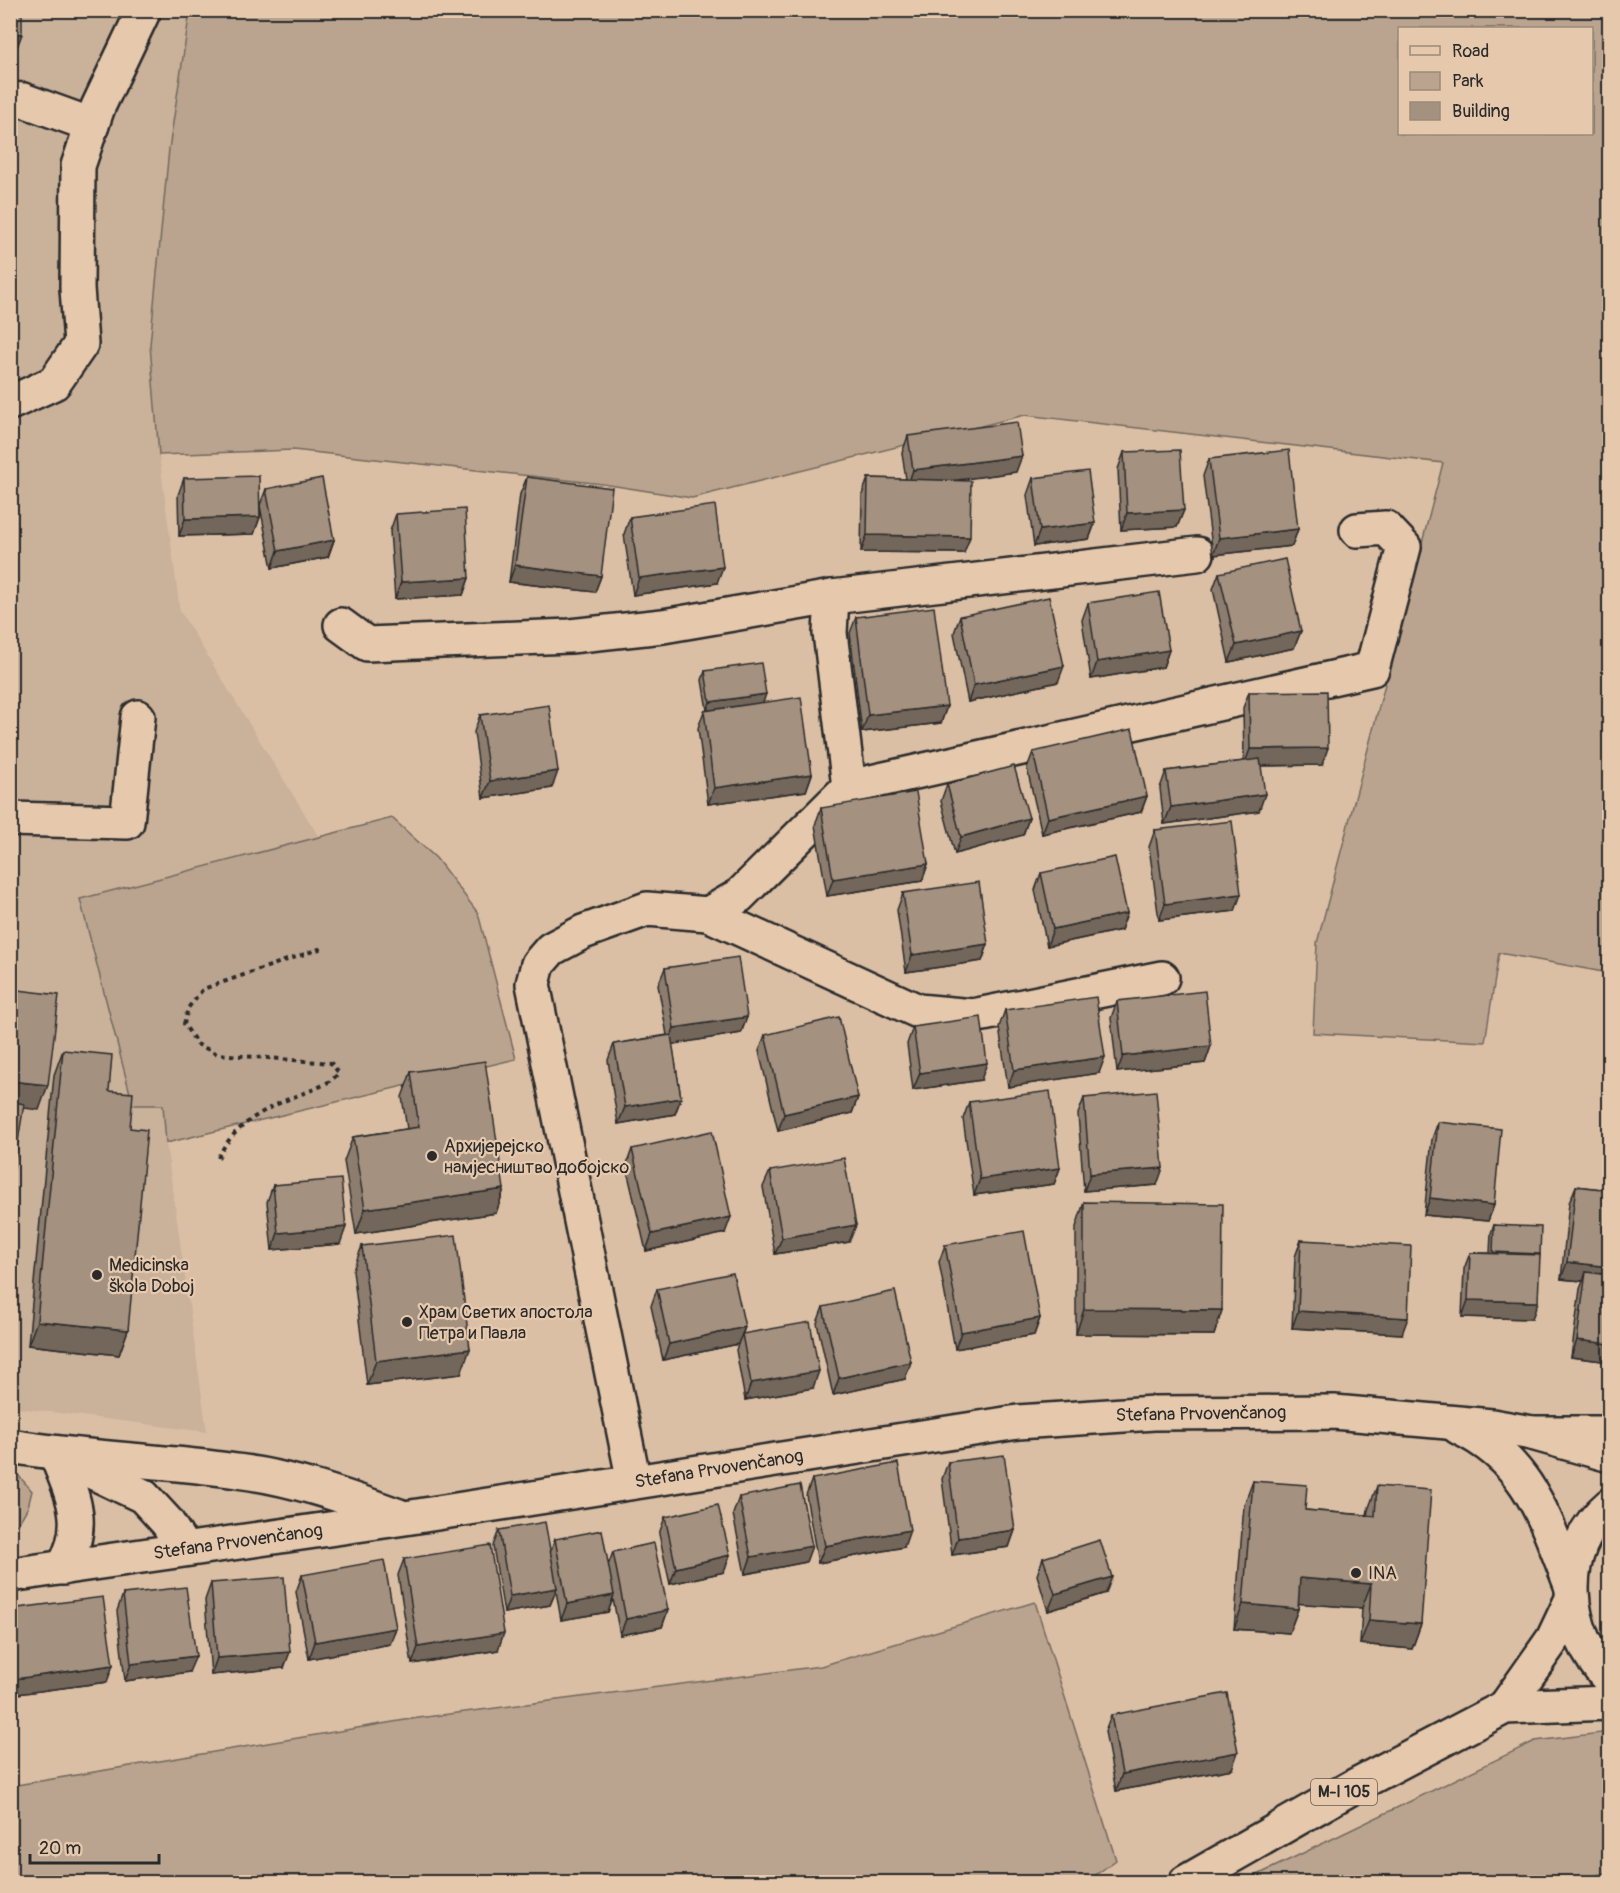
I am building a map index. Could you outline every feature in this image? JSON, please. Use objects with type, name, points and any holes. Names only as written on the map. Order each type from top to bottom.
[{"type":"street","points":[[10,404],[54,383],[81,344],[77,288],[78,166],[92,125],[144,10]]},
{"type":"street","points":[[10,99],[22,100],[92,125]]},
{"type":"street","points":[[708,914],[739,896],[849,788],[1372,669],[1404,547],[1386,528],[1357,530]]},
{"type":"street","points":[[341,625],[367,644],[570,636],[663,626],[832,597],[1197,554]]},
{"type":"street","points":[[832,597],[830,633],[849,788]]},
{"type":"street","points":[[10,819],[127,822],[138,717]]},
{"type":"street","points":[[634,1482],[533,984],[538,964],[551,949],[583,932],[646,909],[708,914],[918,1011],[973,1016],[1162,978]]},
{"type":"street","name":"Stefana Prvovenčanog","points":[[10,1575],[405,1518],[1029,1421],[1221,1410],[1334,1412],[1431,1419]]},
{"type":"street","points":[[1431,1419],[1532,1433],[1610,1455]]},
{"type":"street","points":[[1431,1419],[1460,1428],[1499,1452],[1522,1476],[1538,1501],[1571,1593]]},
{"type":"street","points":[[1532,1433],[1610,1433]]},
{"type":"street","points":[[10,1446],[56,1454],[238,1471],[318,1487],[405,1518]]},
{"type":"street","points":[[56,1454],[143,1496],[167,1522],[184,1549]]},
{"type":"street","points":[[56,1454],[78,1516],[71,1553],[63,1568]]},
{"type":"street","name":"M-I 105","points":[[1505,1707],[1553,1638],[1571,1593],[1576,1557],[1588,1532],[1610,1505]]},
{"type":"street","name":"M-I 105","points":[[1571,1593],[1575,1625],[1584,1648],[1610,1680]]},
{"type":"street","name":"M-I 105","points":[[1186,1882],[1356,1785],[1505,1707],[1610,1703]]},
{"type":"path","points":[[218,1158],[225,1143],[266,1108],[331,1082],[339,1073],[331,1063],[217,1054],[197,1044],[184,1024],[188,1008],[202,989],[321,948]]},
{"type":"shaded area","points":[[11,11],[190,11],[169,149],[150,345],[159,455],[180,611],[319,837],[80,899],[163,1105],[166,1143],[207,1432],[11,1407]]},
{"type":"green space","points":[[190,11],[1609,11],[1609,973],[1499,953],[1485,1042],[1313,1033],[1317,943],[1443,463],[1025,415],[692,498],[603,484],[293,450],[159,455],[150,345],[169,149]]},
{"type":"green space","points":[[392,818],[436,858],[478,913],[516,1059],[166,1143],[163,1105],[133,1105],[80,899]]},
{"type":"green space","points":[[11,1471],[19,1476],[32,1491],[28,1507],[18,1524],[11,1526]]},
{"type":"green space","points":[[1035,1602],[1116,1860],[1086,1882],[11,1882],[11,1786],[411,1719],[821,1666]]},
{"type":"green space","points":[[1609,1732],[1609,1872],[1597,1875],[1586,1882],[1243,1882],[1535,1741]]},
{"type":"building","points":[[10,10],[22,10],[22,34],[10,34]]},
{"type":"building","points":[[1017,422],[1022,456],[913,470],[908,436]]},
{"type":"building","points":[[1180,450],[1184,510],[1127,513],[1124,452]]},
{"type":"building","points":[[1289,450],[1298,529],[1219,538],[1209,459]]},
{"type":"building","points":[[1088,471],[1095,523],[1040,530],[1033,478]]},
{"type":"building","points":[[259,476],[260,517],[185,519],[184,478]]},
{"type":"building","points":[[527,477],[612,488],[601,576],[515,565]]},
{"type":"building","points":[[322,478],[334,540],[278,551],[266,489]]},
{"type":"building","points":[[868,478],[971,481],[970,537],[867,535]]},
{"type":"building","points":[[715,505],[723,567],[639,578],[630,517]]},
{"type":"building","points":[[465,509],[469,578],[401,582],[396,514]]},
{"type":"building","points":[[1285,559],[1301,631],[1236,645],[1219,573]]},
{"type":"building","points":[[1159,592],[1169,650],[1097,662],[1088,603]]},
{"type":"building","points":[[1049,597],[1064,666],[974,685],[960,616]]},
{"type":"building","points":[[934,607],[947,706],[868,715],[856,617]]},
{"type":"building","points":[[761,663],[766,694],[710,702],[705,671]]},
{"type":"building","points":[[1327,691],[1328,748],[1250,749],[1249,692]]},
{"type":"building","points":[[801,697],[812,774],[714,788],[704,711]]},
{"type":"building","points":[[549,705],[558,771],[490,781],[480,715]]},
{"type":"building","points":[[1132,729],[1147,796],[1048,818],[1033,752]]},
{"type":"building","points":[[1260,759],[1265,794],[1171,807],[1166,771]]},
{"type":"building","points":[[1014,766],[1029,818],[961,837],[947,784]]},
{"type":"building","points":[[916,792],[928,864],[833,879],[821,808]]},
{"type":"building","points":[[1232,821],[1241,894],[1165,904],[1155,830]]},
{"type":"building","points":[[1115,857],[1127,913],[1053,929],[1041,873]]},
{"type":"building","points":[[979,882],[988,944],[912,955],[903,893]]},
{"type":"building","points":[[738,957],[747,1017],[674,1028],[665,968]]},
{"type":"building","points":[[10,989],[59,995],[48,1085],[10,1081]]},
{"type":"building","points":[[1205,991],[1211,1046],[1123,1056],[1117,1001]]},
{"type":"building","points":[[1096,997],[1105,1057],[1014,1070],[1005,1010]]},
{"type":"building","points":[[839,1017],[858,1097],[784,1114],[765,1035]]},
{"type":"building","points":[[981,1017],[987,1063],[920,1073],[913,1027]]},
{"type":"building","points":[[671,1035],[681,1098],[625,1107],[614,1044]]},
{"type":"building","points":[[63,1050],[112,1055],[109,1091],[133,1093],[130,1128],[147,1130],[128,1330],[37,1321]]},
{"type":"building","name":"Архијерејско намјесништво добојско","points":[[485,1061],[504,1189],[365,1209],[353,1137],[419,1127],[411,1072]]},
{"type":"building","points":[[1050,1091],[1060,1168],[980,1179],[969,1102]]},
{"type":"building","points":[[1156,1091],[1163,1168],[1090,1174],[1084,1098]]},
{"type":"building","points":[[10,1101],[24,1104],[10,1191]]},
{"type":"building","points":[[1438,1122],[1501,1129],[1494,1205],[1430,1198]]},
{"type":"building","points":[[712,1131],[731,1217],[652,1234],[632,1149]]},
{"type":"building","points":[[844,1158],[856,1225],[782,1238],[770,1171]]},
{"type":"building","points":[[341,1179],[346,1227],[278,1233],[273,1185]]},
{"type":"building","points":[[1576,1186],[1610,1190],[1610,1267],[1567,1262]]},
{"type":"building","points":[[1084,1202],[1223,1204],[1222,1310],[1084,1309]]},
{"type":"building","points":[[1494,1225],[1541,1227],[1540,1254],[1493,1252]]},
{"type":"building","points":[[1024,1231],[1040,1318],[961,1332],[945,1245]]},
{"type":"building","name":"Храм Светих апостола Петра и Павла","points":[[456,1235],[470,1349],[376,1361],[362,1246]]},
{"type":"building","points":[[1301,1240],[1411,1246],[1408,1318],[1298,1311]]},
{"type":"building","points":[[1470,1253],[1540,1255],[1538,1302],[1468,1300]]},
{"type":"building","points":[[1586,1272],[1610,1275],[1610,1344],[1577,1340]]},
{"type":"building","points":[[733,1273],[745,1327],[669,1344],[657,1289]]},
{"type":"building","points":[[895,1291],[911,1362],[839,1378],[823,1307]]},
{"type":"building","points":[[810,1322],[819,1371],[751,1383],[742,1334]]},
{"type":"building","points":[[1004,1455],[1015,1530],[958,1538],[948,1462]]},
{"type":"building","points":[[898,1463],[910,1530],[825,1546],[812,1479]]},
{"type":"building","points":[[1253,1481],[1307,1485],[1305,1510],[1375,1516],[1377,1486],[1431,1490],[1421,1624],[1369,1620],[1371,1584],[1300,1578],[1298,1609],[1243,1604]]},
{"type":"building","points":[[800,1485],[812,1546],[751,1557],[739,1497]]},
{"type":"building","points":[[718,1505],[730,1555],[676,1568],[665,1517]]},
{"type":"building","points":[[545,1522],[557,1588],[510,1596],[499,1530]]},
{"type":"building","points":[[602,1530],[614,1595],[567,1604],[555,1539]]},
{"type":"building","points":[[1100,1540],[1112,1577],[1055,1594],[1043,1558]]},
{"type":"building","points":[[654,1543],[668,1610],[626,1619],[613,1552]]},
{"type":"building","points":[[490,1545],[504,1633],[418,1647],[404,1559]]},
{"type":"building","points":[[384,1560],[396,1628],[315,1642],[302,1575]]},
{"type":"building","points":[[284,1577],[290,1652],[217,1658],[211,1583]]},
{"type":"building","points":[[186,1587],[196,1656],[131,1664],[123,1594]]},
{"type":"building","points":[[103,1597],[113,1665],[15,1679],[10,1645],[10,1609]]},
{"type":"building","points":[[1227,1693],[1238,1752],[1122,1774],[1111,1715]]},
{"type":"place","name":"Архијерејско намјесништво добојско","points":[[432,1156]]},
{"type":"place","name":"Medicinska škola Doboj","points":[[97,1275]]},
{"type":"place","name":"Храм Светих апостола Петра и Павла","points":[[407,1322]]},
{"type":"place","name":"INA","points":[[1356,1573]]}]
